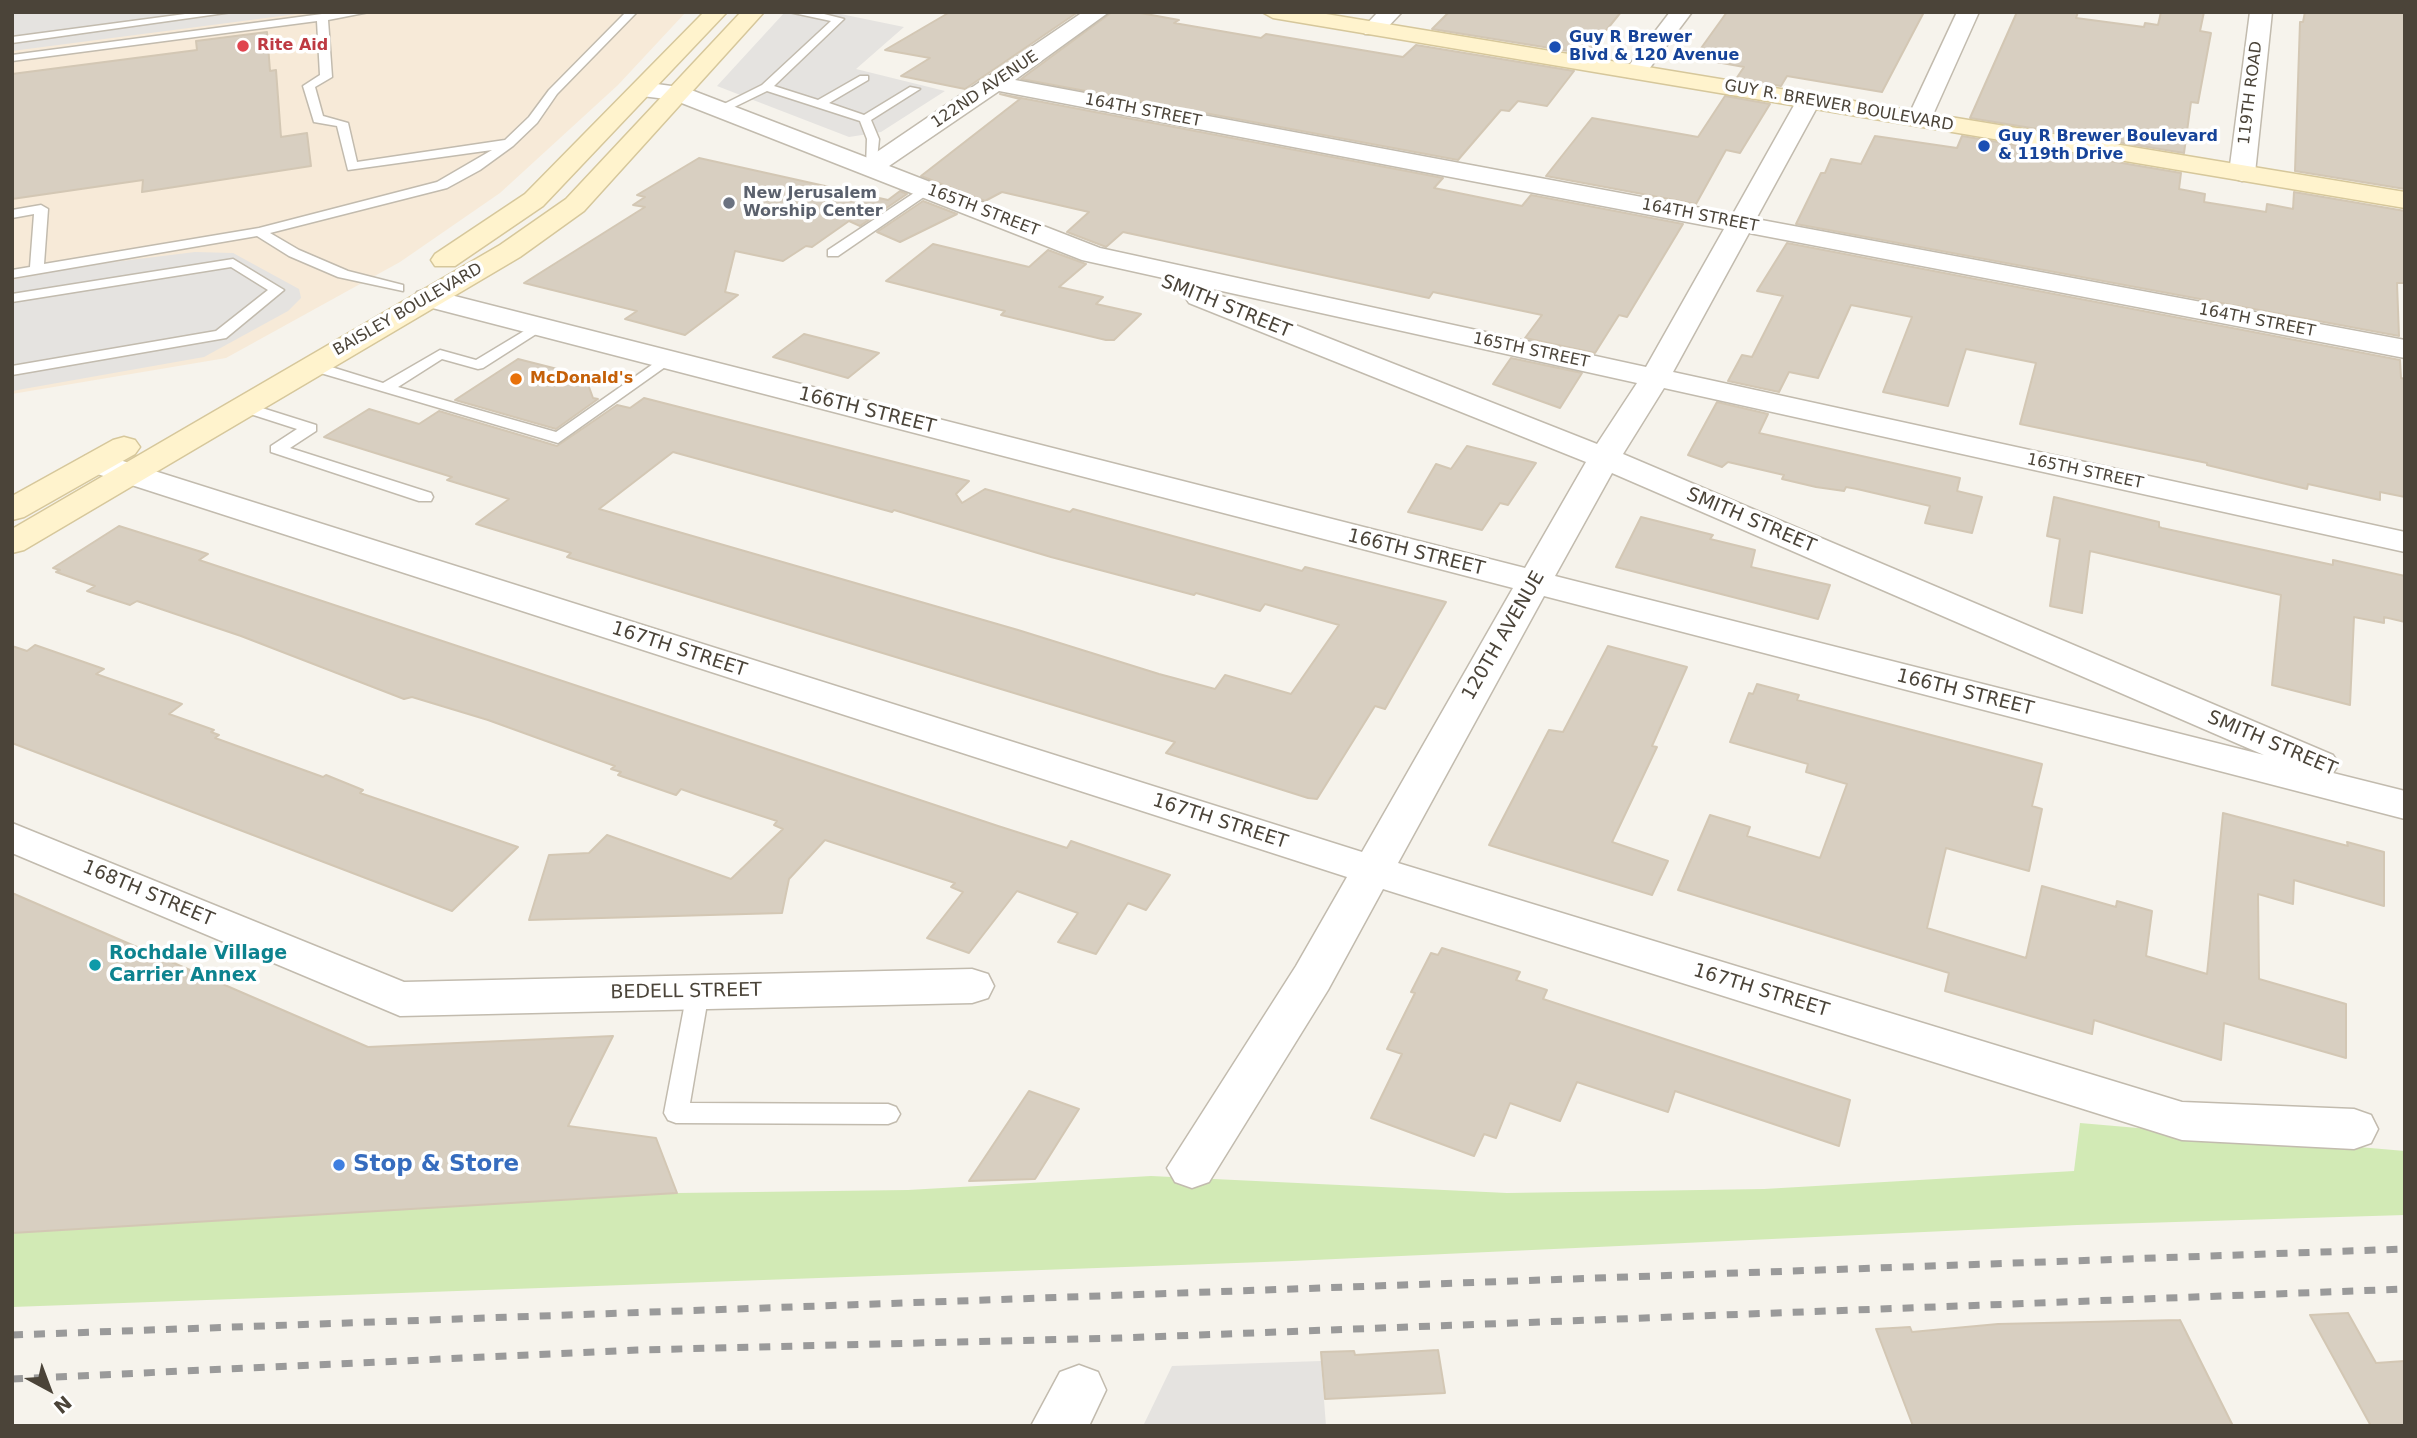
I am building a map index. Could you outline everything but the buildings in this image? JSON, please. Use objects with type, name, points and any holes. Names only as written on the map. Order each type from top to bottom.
[{"type":"main road","name":"BAISLEY BOULEVARD","points":[[12,512],[113,469],[243,407],[312,366],[413,293],[473,243],[534,201],[716,12]]},
{"type":"main road","name":"BAISLEY BOULEVARD","points":[[12,543],[41,526],[113,469],[413,293],[510,251],[575,205],[753,12]]},
{"type":"main road","name":"GUY R. BREWER BOULEVARD","points":[[1273,12],[2405,200]]},
{"type":"street","name":"122ND AVENUE","points":[[872,167],[1098,12]]},
{"type":"street","points":[[1373,29],[1391,12]]},
{"type":"street","points":[[1635,72],[1681,12]]},
{"type":"street","points":[[1919,119],[1968,12]]},
{"type":"street","name":"119TH ROAD","points":[[2242,173],[2262,12]]},
{"type":"street","name":"164TH STREET","points":[[995,83],[2405,349]]},
{"type":"street","name":"165TH STREET","points":[[642,89],[678,93],[1092,254],[2405,542]]},
{"type":"street","name":"120TH AVENUE","points":[[1192,1168],[1312,978],[1604,458],[1655,378],[1809,100]]},
{"type":"street","name":"SMITH STREET","points":[[1092,254],[1604,458],[2405,803]]},
{"type":"street","name":"166TH STREET","points":[[413,293],[1534,583],[2405,803]]},
{"type":"street","points":[[1299,337],[1336,308]]},
{"type":"street","name":"167TH STREET","points":[[113,469],[1372,869],[2182,1121],[2354,1129]]},
{"type":"street","name":"168TH STREET","points":[[12,837],[400,999]]},
{"type":"street","name":"BEDELL STREET","points":[[400,999],[972,986]]},
{"type":"lane","points":[[12,40],[227,12]]},
{"type":"lane","points":[[12,58],[364,12]]},
{"type":"lane","points":[[12,274],[259,232],[442,185],[476,167],[509,143],[533,120],[552,92],[632,12]]},
{"type":"lane","points":[[720,109],[766,88],[839,19],[794,12]]},
{"type":"lane","points":[[322,18],[326,77],[309,86],[318,119],[342,123],[352,167],[509,143]]},
{"type":"lane","points":[[819,104],[864,78]]},
{"type":"lane","points":[[766,88],[865,119],[914,89]]},
{"type":"lane","points":[[865,119],[873,139],[872,167]]},
{"type":"lane","points":[[833,253],[928,190]]},
{"type":"lane","points":[[12,214],[41,209],[37,269]]},
{"type":"lane","points":[[259,232],[295,253],[343,274],[413,293]]},
{"type":"lane","points":[[12,298],[233,263],[278,290],[221,335],[12,371]]},
{"type":"lane","points":[[385,388],[440,354],[478,365],[539,327]]},
{"type":"lane","points":[[312,366],[558,438],[668,360]]},
{"type":"lane","points":[[243,407],[310,428],[277,449],[425,497]]},
{"type":"lane","points":[[12,512],[41,526]]},
{"type":"lane","points":[[698,992],[676,1113],[888,1114]]},
{"type":"shaded area","points":[[12,12],[686,12],[618,85],[500,193],[400,262],[226,358],[12,394]]},
{"type":"shaded area","points":[[12,12],[312,12],[12,51]]},
{"type":"shaded area","points":[[785,12],[831,12],[904,27],[856,69],[945,91],[881,132],[849,137],[717,86]]},
{"type":"shaded area","points":[[195,252],[233,253],[299,289],[301,298],[288,311],[204,357],[12,391],[12,280],[81,266]]},
{"type":"shaded area","points":[[1321,1361],[1326,1426],[1143,1426],[1172,1366]]},
{"type":"green space","points":[[2080,1123],[2405,1151],[2405,1215],[2077,1225],[1292,1261],[12,1307],[12,1231],[677,1193],[908,1190],[1151,1176],[1507,1193],[1764,1189],[2074,1171]]},
{"type":"railway","points":[[12,1335],[2405,1249]]},
{"type":"railway","points":[[12,1379],[637,1350],[1120,1338],[2405,1289]]},
{"type":"place","name":"Rite Aid","points":[[243,46]]},
{"type":"place","name":"Guy R Brewer Blvd & 120 Avenue","points":[[1555,47]]},
{"type":"place","name":"Guy R Brewer Boulevard & 119th Drive","points":[[1984,146]]},
{"type":"place","name":"New Jerusalem Worship Center","points":[[729,203]]},
{"type":"place","name":"McDonald's","points":[[516,379]]},
{"type":"place","name":"Rochdale Village Carrier Annex","points":[[95,965]]},
{"type":"place","name":"Stop & Store","points":[[339,1165]]}]
